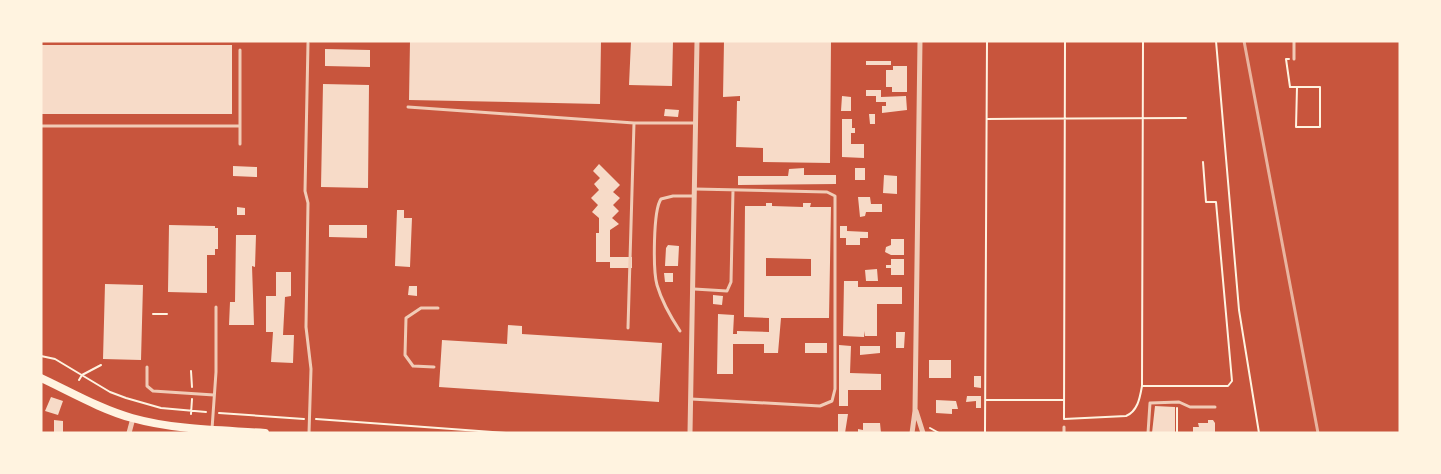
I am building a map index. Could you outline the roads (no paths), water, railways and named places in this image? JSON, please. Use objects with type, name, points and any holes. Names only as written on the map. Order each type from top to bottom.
[{"type":"main road","points":[[41,378],[85,400],[133,418],[171,426],[265,433]]},
{"type":"street","points":[[690,433],[697,41]]},
{"type":"street","points":[[912,433],[915,411],[920,41]]},
{"type":"street","points":[[915,411],[923,433]]},
{"type":"street","points":[[129,433],[133,418]]},
{"type":"lane","points":[[1294,41],[1294,59]]},
{"type":"lane","points":[[308,43],[306,327],[311,369],[309,433]]},
{"type":"lane","points":[[240,50],[240,144]]},
{"type":"lane","points":[[408,108],[634,123],[696,123]]},
{"type":"lane","points":[[628,328],[634,123]]},
{"type":"lane","points":[[41,126],[240,126]]},
{"type":"lane","points":[[690,399],[820,406],[832,401],[834,396],[835,196],[827,192],[695,189]]},
{"type":"lane","points":[[694,289],[726,291],[731,282],[733,190]]},
{"type":"lane","points":[[680,331],[665,308],[656,282],[656,219],[658,202],[661,199],[672,196],[695,196]]},
{"type":"lane","points":[[212,430],[216,307]]},
{"type":"lane","points":[[434,367],[413,366],[405,355],[406,318],[421,308],[438,308]]},
{"type":"lane","points":[[147,367],[147,386],[153,391],[214,395]]},
{"type":"lane","points":[[1148,433],[1149,404],[1177,402],[1190,407],[1216,407]]},
{"type":"lane","points":[[1064,427],[1064,433]]},
{"type":"railway","points":[[1244,41],[1318,433]]}]
